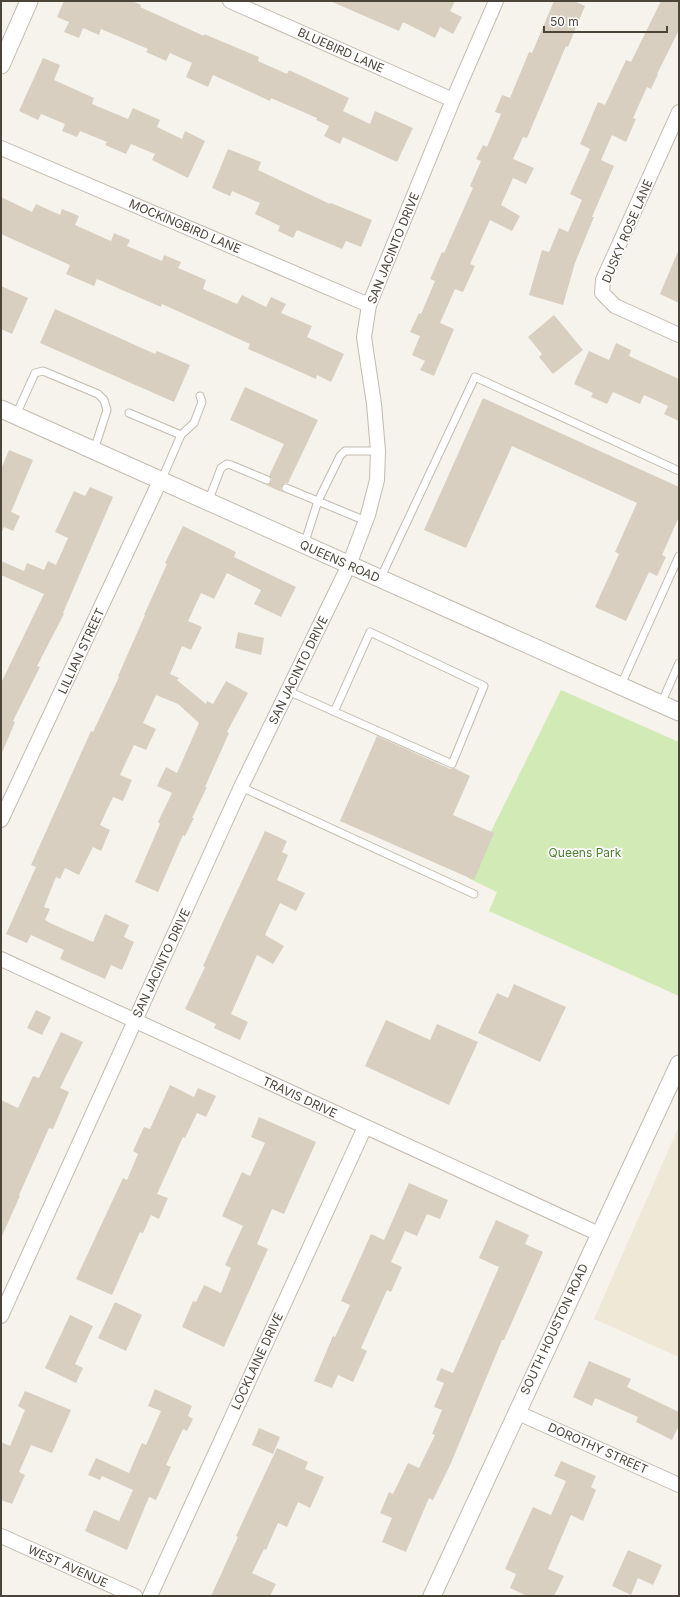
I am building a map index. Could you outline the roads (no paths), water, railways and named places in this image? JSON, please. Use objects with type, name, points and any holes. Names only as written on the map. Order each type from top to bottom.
[{"type":"street","points":[[1,66],[29,1]]},
{"type":"street","name":"BLUEBIRD LANE","points":[[230,1],[453,100]]},
{"type":"street","name":"SAN JACINTO DRIVE","points":[[1,1316],[241,787],[349,565],[366,521],[377,480],[378,452],[374,404],[364,337],[369,305],[453,100],[496,1]]},
{"type":"street","name":"DUSKY ROSE LANE","points":[[679,112],[603,280],[602,293],[615,306],[679,335]]},
{"type":"street","name":"MOCKINGBIRD LANE","points":[[1,148],[369,305]]},
{"type":"street","name":"QUEENS ROAD","points":[[8,412],[620,687],[679,712]]},
{"type":"street","name":"LILLIAN STREET","points":[[1,820],[160,481]]},
{"type":"street","name":"TRAVIS DRIVE","points":[[1,959],[599,1234]]},
{"type":"street","name":"SOUTH HOUSTON ROAD","points":[[432,1596],[516,1412],[679,1064]]},
{"type":"street","name":"LOCKLAINE DRIVE","points":[[150,1596],[365,1127]]},
{"type":"street","name":"DOROTHY STREET","points":[[516,1412],[679,1485]]},
{"type":"street","name":"WEST AVENUE","points":[[1,1536],[135,1596]]},
{"type":"lane","points":[[8,412],[35,373],[43,371],[98,394],[104,400],[107,410],[94,450]]},
{"type":"lane","points":[[380,579],[475,377],[679,472]]},
{"type":"lane","points":[[160,481],[181,435],[194,423],[202,402],[200,396]]},
{"type":"lane","points":[[129,413],[181,435]]},
{"type":"lane","points":[[304,545],[318,501],[340,456],[345,451],[378,452]]},
{"type":"lane","points":[[208,502],[221,468],[227,464],[267,480]]},
{"type":"lane","points":[[286,488],[366,521]]},
{"type":"lane","points":[[620,687],[679,556]]},
{"type":"lane","points":[[288,691],[334,712],[452,764],[484,686],[370,632],[334,712]]},
{"type":"lane","points":[[661,704],[679,663]]},
{"type":"lane","points":[[241,787],[474,894]]},
{"type":"park label","name":"Queens Park","points":[[585,852]]}]
